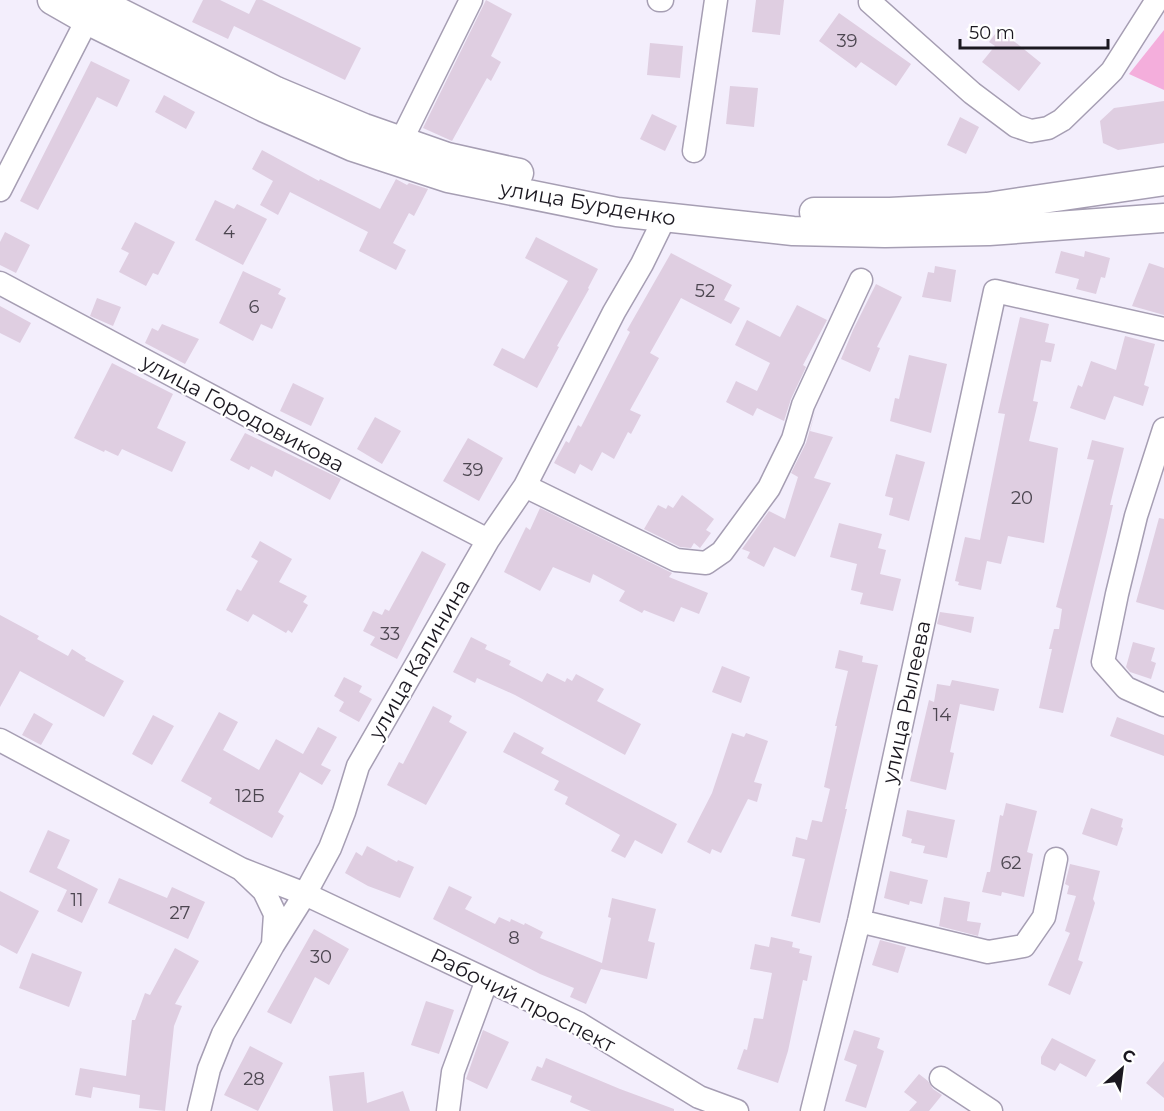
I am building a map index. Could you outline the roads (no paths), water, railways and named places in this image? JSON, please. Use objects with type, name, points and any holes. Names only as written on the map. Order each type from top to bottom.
[{"type":"main road","name":"улица Бурденко","points":[[52,0],[90,6],[276,91],[400,141],[447,157],[620,194],[793,212],[890,212],[987,207],[1164,181]]},
{"type":"main road","name":"улица Бурденко","points":[[90,6],[265,108],[353,147],[448,178],[617,212],[793,231],[885,233],[989,231],[1164,218]]},
{"type":"street","points":[[400,141],[471,0]]},
{"type":"street","points":[[694,151],[716,0]]},
{"type":"street","points":[[867,1],[972,93],[1016,126],[1031,130],[1048,128],[1062,120],[1095,88],[1112,70],[1157,0]]},
{"type":"street","points":[[0,190],[90,6]]},
{"type":"street","name":"улица Калинина","points":[[199,1111],[209,1069],[223,1034],[273,945],[305,894],[337,830],[357,766],[488,540],[525,486],[665,217]]},
{"type":"street","points":[[525,486],[676,560],[706,563],[722,552],[769,488],[793,439],[802,405],[861,280]]},
{"type":"street","name":"улица Городовикова","points":[[0,283],[258,422],[488,540]]},
{"type":"street","name":"улица Рылеева","points":[[812,1111],[859,921],[995,291],[1164,329]]},
{"type":"street","points":[[1164,429],[1136,516],[1103,662],[1126,688],[1164,705]]},
{"type":"street","points":[[0,740],[242,869],[264,891],[275,914],[273,945]]},
{"type":"street","points":[[859,921],[988,952],[1024,946],[1044,917],[1056,859]]},
{"type":"street","name":"Рабочий проспект","points":[[242,869],[305,894],[578,1023],[699,1097],[737,1111]]},
{"type":"street","points":[[448,1111],[453,1072],[488,980]]},
{"type":"street","points":[[941,1078],[990,1111]]}]
